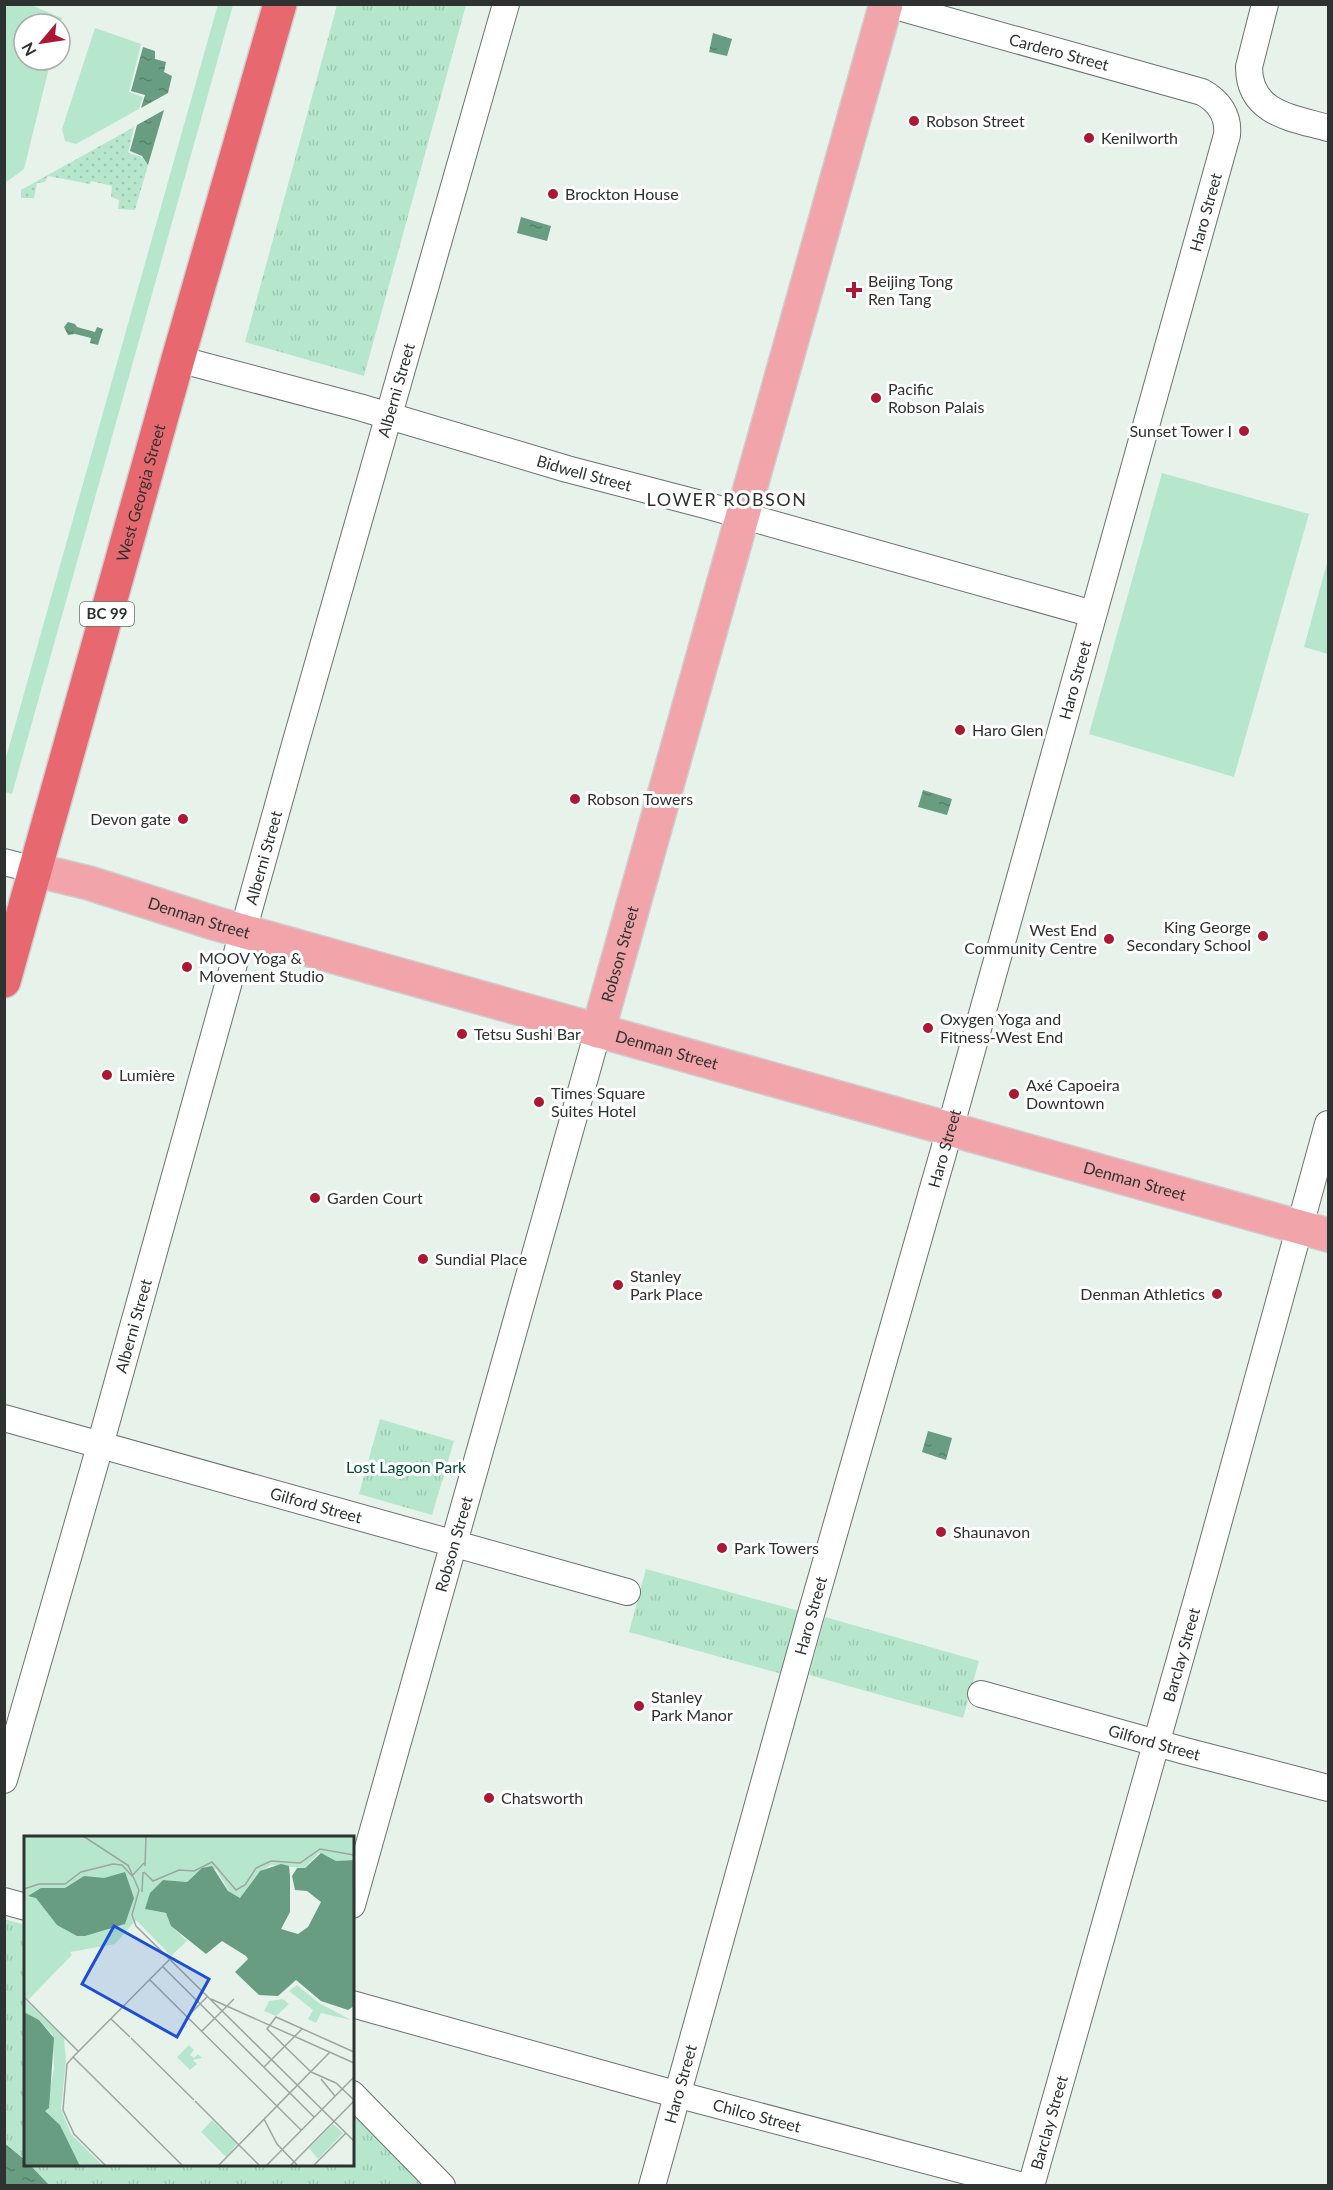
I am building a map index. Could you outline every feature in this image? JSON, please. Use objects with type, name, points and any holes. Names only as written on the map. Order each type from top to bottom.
[{"type":"highway","name":"West Georgia Street","points":[[4,981],[20,866],[178,359],[280,4]]},
{"type":"main road","name":"Robson Street","points":[[598,1031],[887,4]]},
{"type":"main road","name":"Denman Street","points":[[20,866],[89,883],[243,931],[1314,1231]]},
{"type":"street","name":"Alberni Street","points":[[4,1780],[506,4]]},
{"type":"street","name":"Cardero Street","points":[[887,4],[1202,92],[1218,103],[1222,111]]},
{"type":"street","points":[[1265,4],[1249,67],[1249,76],[1255,93],[1263,104],[1281,115],[1329,128]]},
{"type":"street","name":"Haro Street","points":[[652,2186],[1227,135],[1227,125],[1222,111]]},
{"type":"street","name":"Bidwell Street","points":[[178,359],[1093,614]]},
{"type":"street","name":"Robson Street","points":[[354,1898],[598,1031]]},
{"type":"street","name":"Barclay Street","points":[[1031,2186],[1156,1743],[1314,1231],[1329,1124]]},
{"type":"street","name":"Gilford Street","points":[[4,1418],[627,1592]]},
{"type":"street","name":"Gilford Street","points":[[981,1694],[1329,1788]]},
{"type":"street","points":[[4,1901],[24,1906]]},
{"type":"street","name":"Chilco Street","points":[[354,2005],[678,2095],[1023,2186]]},
{"type":"street","points":[[354,2096],[442,2186]]},
{"type":"green space","points":[[5,4],[31,5],[48,12],[12,12],[12,72],[48,72],[24,169],[5,183]]},
{"type":"green space","points":[[218,4],[233,5],[12,794],[5,792],[5,761]]},
{"type":"green space","points":[[337,5],[466,5],[364,376],[245,342]]},
{"type":"green space","points":[[95,28],[141,44],[129,92],[143,97],[139,109],[76,144],[65,141],[62,129]]},
{"type":"green space","points":[[134,127],[128,153],[142,157],[148,165],[135,210],[118,209],[119,200],[111,197],[112,186],[48,176],[45,182],[37,183],[34,198],[21,198],[21,190]]},
{"type":"green space","points":[[1162,473],[1309,514],[1234,777],[1089,734]]},
{"type":"green space","points":[[1328,559],[1328,654],[1304,647]]},
{"type":"green space","name":"Lost Lagoon Park","points":[[380,1419],[454,1441],[432,1515],[359,1494]]},
{"type":"green space","points":[[646,1569],[799,1611],[782,1674],[629,1632]]},
{"type":"green space","points":[[825,1617],[979,1661],[963,1718],[809,1675]]},
{"type":"green space","points":[[4,1919],[24,1925],[24,2166],[354,2166],[354,2111],[424,2185],[5,2185]]},
{"type":"water","points":[[713,33],[732,39],[727,56],[709,52]]},
{"type":"water","points":[[143,47],[155,51],[155,59],[166,62],[164,72],[172,76],[168,93],[141,108],[145,95],[131,91]]},
{"type":"water","points":[[164,110],[148,165],[142,156],[130,151],[137,125]]},
{"type":"water","points":[[521,217],[551,226],[547,241],[517,233]]},
{"type":"water","points":[[68,322],[95,332],[97,327],[103,329],[98,345],[90,343],[91,338],[75,334],[68,335],[64,327]]},
{"type":"water","points":[[923,790],[952,799],[947,815],[918,807]]},
{"type":"water","points":[[928,1431],[952,1438],[946,1460],[922,1452]]},
{"type":"water","points":[[4,2143],[24,2159],[24,2166],[31,2166],[49,2185],[5,2185]]},
{"type":"place","name":"Robson Street","points":[[914,121]]},
{"type":"place","name":"Kenilworth","points":[[1089,138]]},
{"type":"place","name":"Brockton House","points":[[553,194]]},
{"type":"place","name":"Beijing Tong Ren Tang","points":[[854,290]]},
{"type":"place","name":"Pacific Robson Palais","points":[[876,398]]},
{"type":"place","name":"Sunset Tower I","points":[[1244,431]]},
{"type":"place","name":"Haro Glen","points":[[960,730]]},
{"type":"place","name":"Robson Towers","points":[[575,799]]},
{"type":"place","name":"Devon gate","points":[[183,819]]},
{"type":"place","name":"King George Secondary School","points":[[1263,936]]},
{"type":"place","name":"West End Community Centre","points":[[1109,939]]},
{"type":"place","name":"MOOV Yoga & Movement Studio","points":[[187,967]]},
{"type":"place","name":"Oxygen Yoga and Fitness-West End","points":[[928,1028]]},
{"type":"place","name":"Tetsu Sushi Bar","points":[[462,1034]]},
{"type":"place","name":"Lumière","points":[[107,1075]]},
{"type":"place","name":"Axé Capoeira Downtown","points":[[1014,1094]]},
{"type":"place","name":"Times Square Suites Hotel","points":[[539,1102]]},
{"type":"place","name":"Garden Court","points":[[315,1198]]},
{"type":"place","name":"Sundial Place","points":[[423,1259]]},
{"type":"place","name":"Stanley Park Place","points":[[618,1285]]},
{"type":"place","name":"Denman Athletics","points":[[1217,1294]]},
{"type":"place","name":"Shaunavon","points":[[941,1532]]},
{"type":"place","name":"Park Towers","points":[[722,1548]]},
{"type":"place","name":"Stanley Park Manor","points":[[639,1706]]},
{"type":"place","name":"Chatsworth","points":[[489,1798]]},
{"type":"district","name":"LOWER ROBSON","points":[[727,500]]}]
